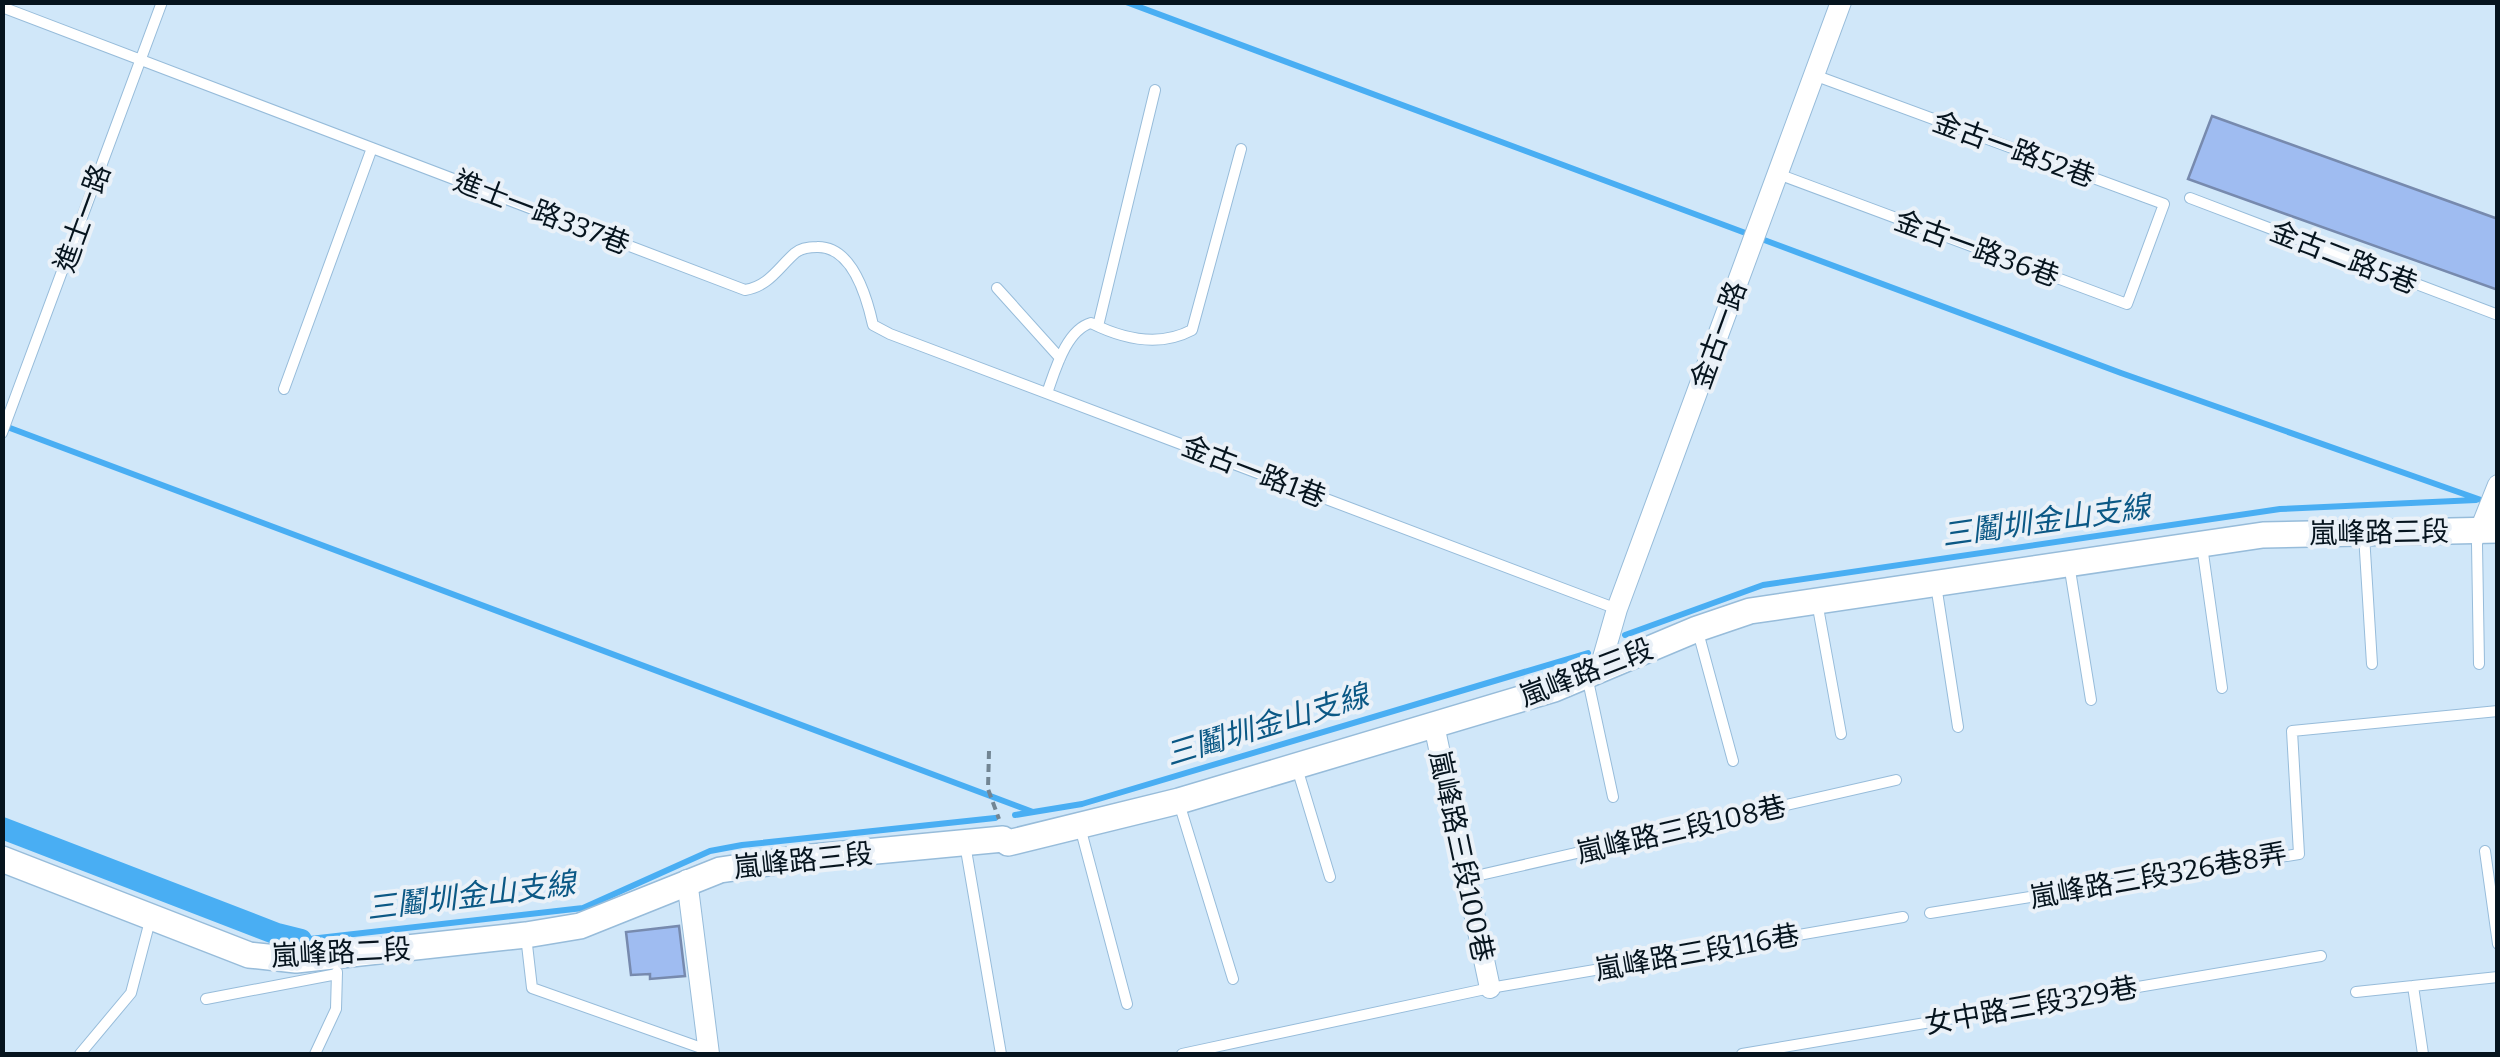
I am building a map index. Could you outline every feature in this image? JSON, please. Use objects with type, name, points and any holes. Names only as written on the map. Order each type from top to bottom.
[{"type":"street","name":"金古一路","points":[[1593,671],[1841,2]]},
{"type":"street","points":[[2489,530],[2498,485]]},
{"type":"street","name":"嵐峰路三段","points":[[687,880],[720,870],[802,858],[1008,842],[1080,826],[1296,768],[1554,688],[1750,611],[2264,535],[2489,530]]},
{"type":"street","name":"嵐峰路三段100巷","points":[[1434,725],[1490,988]]},
{"type":"street","name":"嵐峰路二段","points":[[2,859],[248,955],[337,965],[580,926],[687,880]]},
{"type":"street","points":[[687,880],[709,1053]]},
{"type":"lane","name":"進士一路","points":[[2,432],[162,2]]},
{"type":"lane","name":"進士一路337巷","points":[[2,7],[746,290],[761,288],[799,250],[822,246],[846,260],[866,295],[874,325],[890,334]]},
{"type":"lane","name":"金古一路52巷","points":[[1814,76],[2164,204],[2144,254]]},
{"type":"lane","points":[[1098,326],[1155,90]]},
{"type":"lane","points":[[284,389],[372,148]]},
{"type":"lane","points":[[1047,393],[1060,358],[1082,325],[1091,322],[1112,333],[1154,341],[1192,330],[1241,149]]},
{"type":"lane","name":"金古一路36巷","points":[[1778,174],[2127,304],[2144,254]]},
{"type":"lane","name":"金古二路5巷","points":[[2190,198],[2498,315]]},
{"type":"lane","points":[[997,288],[1060,358]]},
{"type":"lane","name":"金古一路1巷","points":[[890,334],[1617,608]]},
{"type":"lane","points":[[2479,664],[2477,544],[2489,530]]},
{"type":"lane","points":[[2364,531],[2372,664]]},
{"type":"lane","points":[[2202,544],[2222,688]]},
{"type":"lane","points":[[2070,564],[2091,700]]},
{"type":"lane","points":[[1936,582],[1958,728]]},
{"type":"lane","points":[[1816,600],[1841,734]]},
{"type":"lane","points":[[1697,629],[1733,761]]},
{"type":"lane","points":[[1593,671],[1613,798]]},
{"type":"lane","name":"嵐峰路三段326巷8弄","points":[[1930,913],[2299,854],[2292,731],[2498,711]]},
{"type":"lane","points":[[1296,768],[1330,877]]},
{"type":"lane","name":"嵐峰路三段108巷","points":[[1467,878],[1896,780]]},
{"type":"lane","points":[[1178,801],[1233,978]]},
{"type":"lane","points":[[1080,826],[1127,1004]]},
{"type":"lane","points":[[965,844],[1001,1054]]},
{"type":"lane","points":[[2485,851],[2498,944]]},
{"type":"lane","name":"嵐峰路三段116巷","points":[[1182,1054],[1490,988],[1904,917]]},
{"type":"lane","points":[[80,1054],[131,992],[151,918]]},
{"type":"lane","points":[[526,935],[532,988],[709,1053]]},
{"type":"lane","name":"女中路三段329巷","points":[[1742,1054],[2321,956]]},
{"type":"lane","points":[[206,999],[337,965],[336,1008],[316,1054]]},
{"type":"lane","points":[[2356,992],[2498,977]]},
{"type":"lane","points":[[2414,986],[2423,1054]]},
{"type":"path","points":[[989,751],[988,789],[1008,842]]},
{"type":"building","points":[[2212,116],[2498,219],[2498,290],[2188,179]]},
{"type":"building","points":[[679,926],[685,976],[650,979],[650,974],[631,975],[626,932]]},
{"type":"waterway","points":[[1126,2],[2121,373],[2481,500]]},
{"type":"waterway","points":[[10,428],[1033,812]]},
{"type":"waterway","name":"三鬮圳金山支線","points":[[1625,635],[1763,585],[2280,509],[2476,500]]},
{"type":"waterway","name":"三鬮圳金山支線","points":[[1015,815],[1082,804],[1588,653]]},
{"type":"waterway","name":"三鬮圳金山支線","points":[[301,940],[583,908],[710,851],[995,818]]},
{"type":"waterway","points":[[2,828],[301,940]]}]
